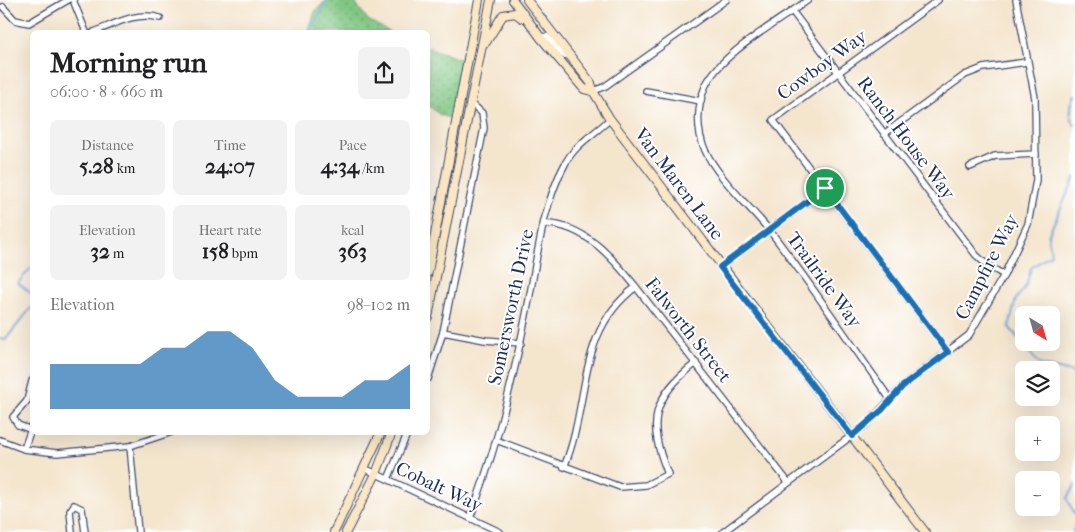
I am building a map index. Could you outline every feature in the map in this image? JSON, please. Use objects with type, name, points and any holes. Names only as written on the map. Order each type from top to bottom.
[{"type":"main road","points":[[430,262],[480,0]]},
{"type":"main road","points":[[430,307],[472,104],[491,0]]},
{"type":"main road","name":"Van Maren Lane","points":[[512,0],[540,38],[584,89],[593,91]]},
{"type":"main road","name":"Van Maren Lane","points":[[526,0],[591,83],[593,91],[610,119],[720,267],[852,436],[924,532]]},
{"type":"main road","points":[[483,48],[503,15],[515,13],[529,23]]},
{"type":"main road","points":[[334,532],[366,469],[380,435]]},
{"type":"main road","points":[[346,532],[376,474],[391,435]]},
{"type":"street","points":[[2,7],[15,20],[29,23],[68,0]]},
{"type":"street","points":[[73,0],[85,30]]},
{"type":"street","points":[[593,91],[604,87],[726,0]]},
{"type":"street","name":"Trailride Way","points":[[808,0],[719,65],[706,86],[700,101],[699,126],[701,136],[711,161],[770,230],[890,399]]},
{"type":"street","name":"Cowboy Way","points":[[825,188],[774,120],[836,72],[938,0]]},
{"type":"street","name":"Campfire Way","points":[[723,532],[852,436],[877,414],[903,386],[969,335],[1004,275],[1023,236],[1032,210],[1035,188],[1036,110],[1016,0]]},
{"type":"street","name":"Ranch House Way","points":[[792,11],[836,72],[976,255],[987,265],[1004,275]]},
{"type":"street","points":[[100,30],[139,16],[160,18]]},
{"type":"street","points":[[540,38],[546,37],[562,54],[569,55]]},
{"type":"street","points":[[884,134],[965,75],[983,68],[1027,62]]},
{"type":"street","points":[[646,91],[700,101]]},
{"type":"street","points":[[430,373],[443,332],[484,128],[482,113],[472,104]]},
{"type":"street","name":"Somersworth Drive","points":[[470,518],[496,440],[520,343],[553,191],[565,163],[577,147],[610,119]]},
{"type":"street","points":[[970,167],[995,156],[1036,154]]},
{"type":"street","points":[[720,267],[825,188],[948,352]]},
{"type":"street","name":"Falworth Street","points":[[545,224],[557,224],[598,246],[636,286],[788,482]]},
{"type":"street","points":[[564,467],[573,442],[596,335],[616,304],[636,286]]},
{"type":"street","points":[[443,332],[485,340],[520,343]]},
{"type":"street","points":[[496,440],[610,484],[630,488],[646,485],[668,474],[656,439],[657,412],[670,387],[696,363]]},
{"type":"street","points":[[30,389],[27,401],[13,417],[18,425],[30,428]]},
{"type":"street","points":[[24,449],[30,434]]},
{"type":"street","points":[[0,440],[24,449],[57,452],[130,446],[163,435]]},
{"type":"street","points":[[388,480],[407,435]]},
{"type":"street","points":[[130,446],[138,532]]},
{"type":"street","name":"Cobalt Way","points":[[366,469],[500,532]]},
{"type":"street","points":[[72,532],[70,511],[74,505],[82,509],[84,532]]},
{"type":"green space","points":[[327,0],[353,0],[368,20],[386,30],[309,30],[315,11]]},
{"type":"green space","points":[[430,48],[462,60],[452,119],[440,115],[430,107]]},
{"type":"waterway","points":[[310,30],[327,0]]},
{"type":"waterway","points":[[1073,0],[1075,6]]},
{"type":"waterway","points":[[1075,95],[1070,110],[1071,118],[1075,125]]},
{"type":"waterway","points":[[1075,177],[1048,236],[1051,254],[1031,268],[1026,286],[1016,299],[1009,327],[1039,364],[1075,373]]},
{"type":"waterway","points":[[30,269],[18,283],[30,292]]},
{"type":"waterway","points":[[0,339],[5,340],[30,309]]},
{"type":"waterway","points":[[1075,485],[1067,499],[1075,515]]},
{"type":"waterway","points":[[1073,532],[1075,525]]},
{"type":"route","points":[[825,188],[948,352],[903,386],[882,410],[852,436],[720,267],[825,188]]}]
